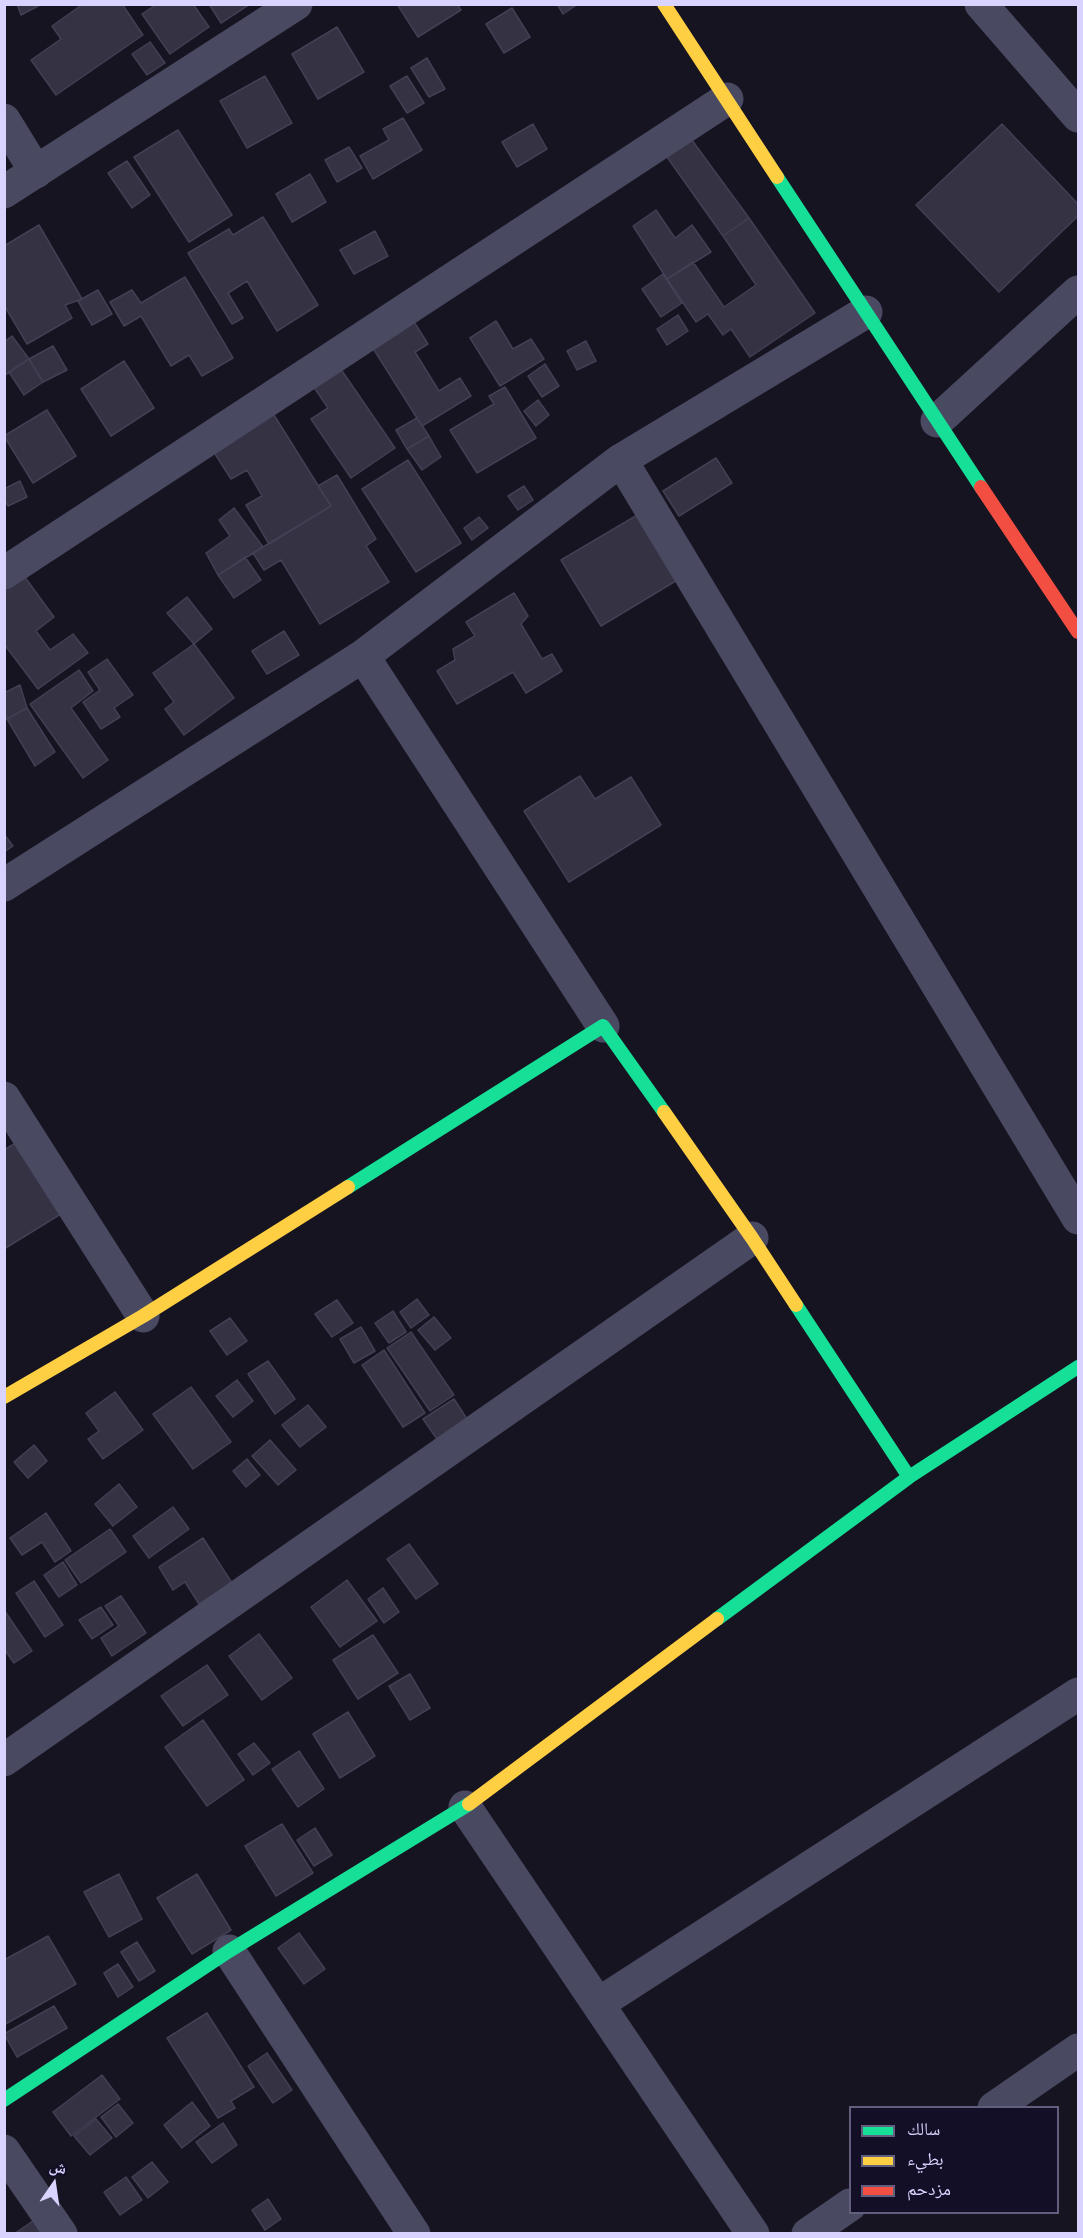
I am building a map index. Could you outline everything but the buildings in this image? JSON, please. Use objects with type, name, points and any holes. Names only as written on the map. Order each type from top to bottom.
[{"type":"street","points":[[664,4],[1078,632]]},
{"type":"street","points":[[981,4],[1078,116]]},
{"type":"street","points":[[4,192],[294,5]]},
{"type":"street","points":[[4,573],[727,99]]},
{"type":"street","points":[[4,120],[36,172]]},
{"type":"street","points":[[937,421],[1078,292]]},
{"type":"street","points":[[4,885],[363,656],[621,460],[866,312]]},
{"type":"street","points":[[621,460],[1078,1218]]},
{"type":"street","points":[[363,656],[603,1026],[752,1238],[909,1477]]},
{"type":"street","points":[[4,1397],[143,1316],[603,1026]]},
{"type":"street","points":[[4,1098],[143,1316]]},
{"type":"street","points":[[4,1760],[752,1238]]},
{"type":"street","points":[[4,2100],[230,1951],[465,1807],[909,1477],[1078,1367]]},
{"type":"street","points":[[598,2004],[1078,1694]]},
{"type":"street","points":[[465,1807],[753,2234]]},
{"type":"street","points":[[230,1951],[414,2234]]},
{"type":"street","points":[[997,2106],[1078,2050]]},
{"type":"street","points":[[4,2151],[61,2234]]},
{"type":"street","points":[[808,2234],[849,2206]]},
{"type":"traffic: fast","points":[[777,177],[981,487]]},
{"type":"traffic: fast","points":[[348,1187],[603,1026],[664,1112]]},
{"type":"traffic: fast","points":[[796,1305],[909,1477]]},
{"type":"traffic: fast","points":[[717,1619],[909,1477],[1078,1367]]},
{"type":"traffic: fast","points":[[4,2100],[229,1951],[469,1804]]},
{"type":"traffic: slow","points":[[664,4],[777,177]]},
{"type":"traffic: slow","points":[[664,1112],[796,1305]]},
{"type":"traffic: slow","points":[[4,1397],[143,1316],[348,1187]]},
{"type":"traffic: slow","points":[[469,1804],[717,1619]]},
{"type":"traffic: jam","points":[[981,487],[1078,632]]}]
